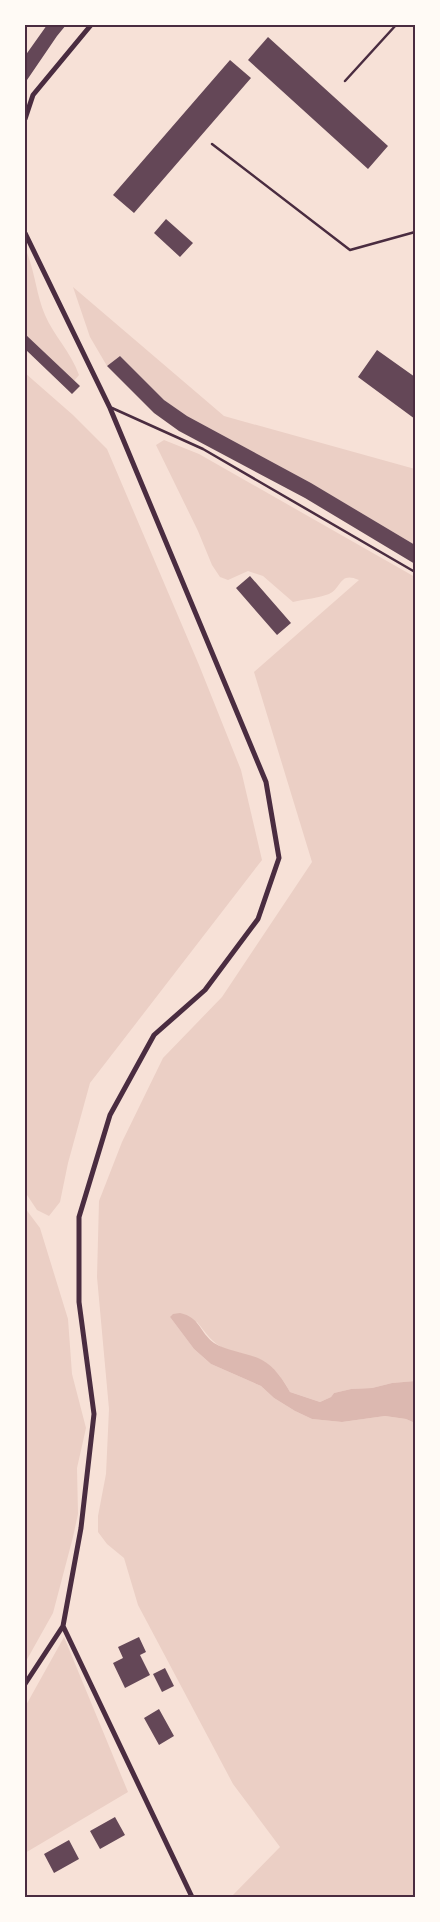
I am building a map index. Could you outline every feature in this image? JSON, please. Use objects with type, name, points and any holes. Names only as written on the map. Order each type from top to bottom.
[{"type":"street","points":[[25,119],[33,95],[91,25]]},
{"type":"street","points":[[25,233],[110,408],[266,782],[279,858],[258,919],[205,990],[154,1035],[110,1115],[79,1217],[79,1302],[94,1414],[81,1528],[63,1626],[25,1684]]},
{"type":"street","points":[[63,1626],[192,1897]]},
{"type":"lane","points":[[345,81],[396,25]]},
{"type":"lane","points":[[212,144],[350,250],[415,232]]},
{"type":"lane","points":[[110,408],[203,449],[415,572]]},
{"type":"shaded area","points":[[25,248],[45,315],[72,359],[79,375],[74,381],[25,334]]},
{"type":"shaded area","points":[[73,287],[224,416],[415,469],[415,545],[311,483],[187,416],[164,400],[120,356],[107,366],[90,337]]},
{"type":"shaded area","points":[[25,373],[73,415],[107,449],[199,665],[241,770],[262,860],[90,1083],[68,1163],[60,1202],[49,1216],[37,1210],[25,1192]]},
{"type":"shaded area","points":[[164,440],[199,454],[415,577],[415,1381],[392,1383],[372,1388],[351,1389],[334,1393],[331,1397],[320,1402],[290,1392],[270,1366],[257,1359],[220,1347],[197,1322],[170,1317],[194,1349],[211,1364],[261,1386],[274,1398],[312,1419],[342,1422],[385,1416],[406,1419],[415,1423],[415,1897],[231,1897],[280,1847],[233,1784],[138,1605],[124,1558],[107,1544],[98,1532],[98,1516],[106,1474],[109,1409],[97,1277],[99,1201],[122,1142],[163,1058],[222,997],[312,862],[254,672],[359,580],[353,578],[344,579],[329,594],[293,602],[263,576],[248,571],[228,580],[220,577],[212,565],[198,531],[156,445]]},
{"type":"shaded area","points":[[25,1208],[40,1228],[68,1319],[72,1374],[86,1428],[77,1468],[78,1514],[73,1537],[53,1613],[25,1663]]},
{"type":"shaded area","points":[[180,1313],[192,1318],[214,1343],[256,1357],[271,1366],[290,1392],[320,1402],[331,1397],[334,1393],[351,1389],[372,1388],[392,1383],[415,1381],[415,1423],[406,1419],[385,1416],[342,1422],[312,1419],[274,1398],[261,1386],[211,1364],[194,1349],[170,1317],[173,1314]]},
{"type":"shaded area","points":[[64,1637],[128,1792],[25,1853],[25,1707]]},
{"type":"building","points":[[47,25],[66,25],[27,80],[25,78],[25,56]]},
{"type":"building","points":[[268,37],[388,146],[368,169],[248,60]]},
{"type":"building","points":[[230,60],[251,78],[134,213],[113,195]]},
{"type":"building","points":[[166,219],[193,243],[180,257],[154,233]]},
{"type":"building","points":[[25,334],[80,386],[72,394],[25,349]]},
{"type":"building","points":[[377,350],[415,377],[415,419],[358,377]]},
{"type":"building","points":[[120,356],[164,400],[187,416],[311,483],[415,545],[415,564],[305,498],[179,431],[154,413],[107,366]]},
{"type":"building","points":[[250,576],[291,623],[277,635],[236,588]]},
{"type":"building","points":[[139,1637],[146,1652],[140,1655],[150,1675],[125,1688],[113,1663],[123,1658],[118,1647]]},
{"type":"building","points":[[165,1668],[174,1686],[162,1692],[153,1674]]},
{"type":"building","points":[[159,1709],[174,1736],[159,1745],[144,1718]]},
{"type":"building","points":[[115,1817],[125,1835],[100,1849],[90,1831]]},
{"type":"building","points":[[69,1840],[79,1859],[54,1873],[44,1854]]}]
